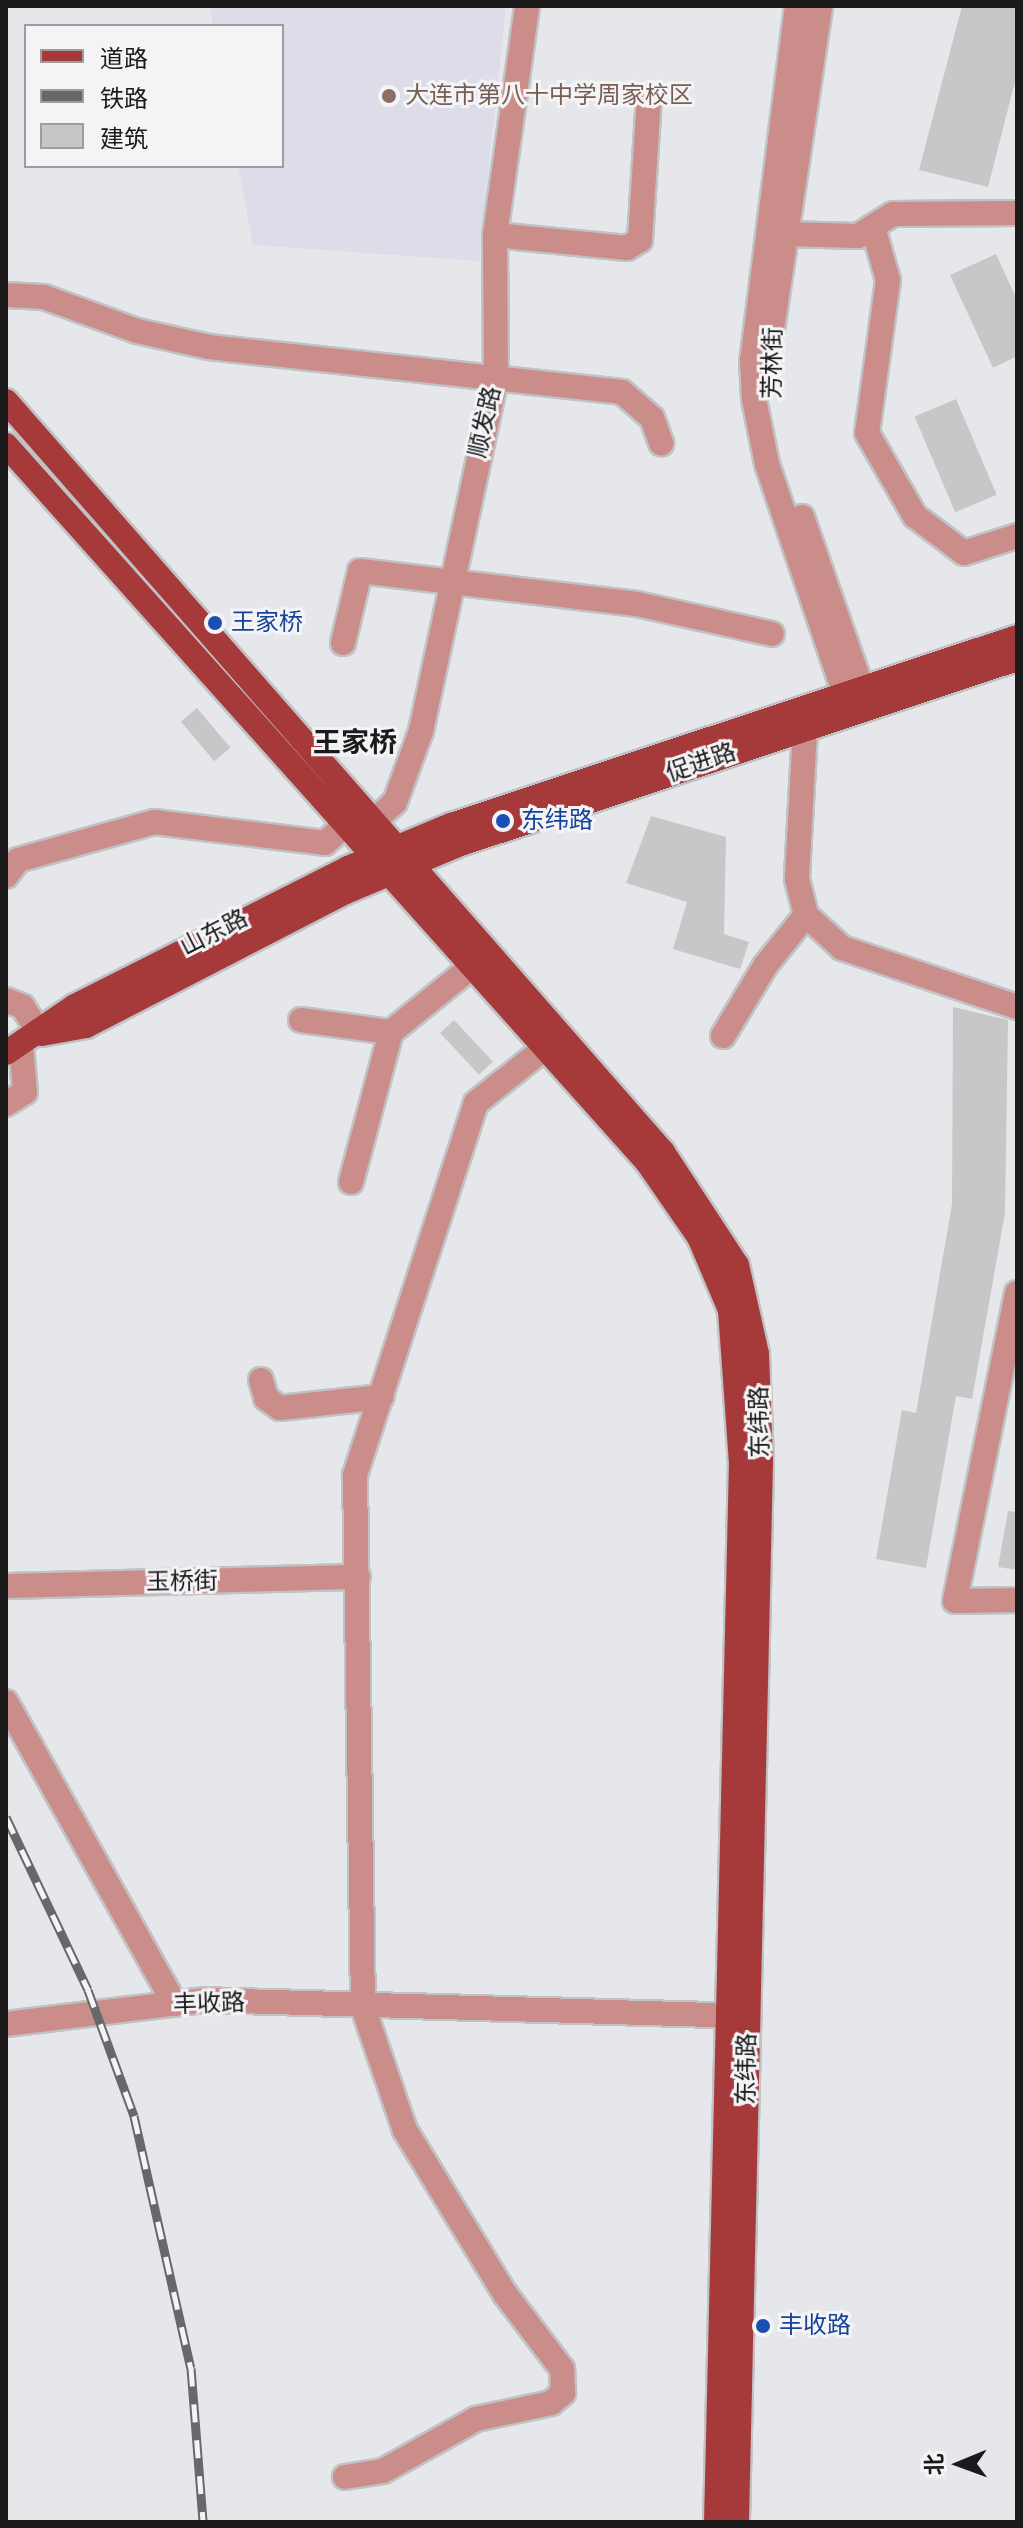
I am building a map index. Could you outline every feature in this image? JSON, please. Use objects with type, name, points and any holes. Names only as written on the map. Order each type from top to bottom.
[{"type":"main road","name":"东纬路","points":[[6,401],[404,856],[481,959],[554,1041],[675,1199],[730,1310],[741,1462],[737,2522]]},
{"type":"main road","name":"东纬路","points":[[6,445],[343,827],[481,959]]},
{"type":"main road","name":"促进路","points":[[404,856],[806,716],[1017,637]]},
{"type":"main road","name":"促进路","points":[[856,695],[1017,659]]},
{"type":"main road","name":"山东路","points":[[22,1044],[75,1006],[182,949],[404,856]]},
{"type":"main road","name":"东纬路","points":[[716,2522],[738,2016]]},
{"type":"street","name":"顺发路","points":[[374,821],[395,802],[421,731],[447,582],[496,379],[495,235],[527,6]]},
{"type":"street","points":[[797,6],[752,360],[754,399],[767,464],[856,695]]},
{"type":"street","name":"芳林街","points":[[820,6],[769,357],[772,410],[856,695]]},
{"type":"street","points":[[495,235],[627,248],[640,240],[649,96]]},
{"type":"street","points":[[785,234],[858,236],[893,214],[1017,213]]},
{"type":"street","points":[[873,227],[888,280],[867,433],[915,516],[964,553],[1017,536]]},
{"type":"street","points":[[6,295],[44,297],[137,331],[209,347],[622,392],[652,418],[661,443]]},
{"type":"street","points":[[343,643],[360,571],[637,604],[772,634]]},
{"type":"street","points":[[806,716],[797,879],[806,915],[842,948],[1017,1007]]},
{"type":"street","points":[[6,876],[18,860],[154,822],[325,843],[343,827]]},
{"type":"street","points":[[723,1036],[806,915]]},
{"type":"street","points":[[351,1182],[391,1032],[481,959]]},
{"type":"street","points":[[6,1000],[23,1007],[25,1092],[6,1104]]},
{"type":"street","points":[[301,1020],[391,1032]]},
{"type":"street","points":[[345,2477],[383,2471],[476,2419],[551,2403],[563,2393],[562,2369],[505,2294],[405,2130],[363,2007],[355,1475],[476,1103],[554,1041]]},
{"type":"street","points":[[1017,1293],[955,1601],[1017,1600]]},
{"type":"street","points":[[261,1380],[266,1398],[280,1408],[381,1397]]},
{"type":"street","name":"玉桥街","points":[[6,1586],[358,1577]]},
{"type":"street","points":[[6,1702],[175,2004]]},
{"type":"street","name":"丰收路","points":[[6,2024],[175,2004],[738,2016]]},
{"type":"shaded area","name":"大连市第八十中学周家校区","points":[[210,6],[506,6],[479,261],[253,245],[238,168],[284,168],[284,24],[213,24]]},
{"type":"building","points":[[962,6],[1017,6],[1017,74],[988,187],[919,170]]},
{"type":"building","points":[[996,254],[1017,300],[1017,356],[993,368],[950,275]]},
{"type":"building","points":[[956,399],[997,495],[955,512],[915,417]]},
{"type":"building","points":[[197,708],[230,748],[214,761],[181,721]]},
{"type":"building","points":[[651,816],[726,837],[724,934],[749,942],[740,969],[673,949],[687,902],[626,883]]},
{"type":"building","points":[[953,1007],[1008,1020],[1005,1213],[972,1399],[956,1396],[926,1568],[876,1559],[902,1410],[916,1413],[952,1204]]},
{"type":"building","points":[[454,1020],[493,1062],[479,1075],[440,1033]]},
{"type":"building","points":[[1008,1511],[1017,1512],[1017,1570],[998,1567]]},
{"type":"railway","points":[[6,1817],[88,1990],[134,2116],[191,2368],[203,2522]]},
{"type":"place","name":"大连市第八十中学周家校区","points":[[389,96]]},
{"type":"place","name":"王家桥","points":[[215,623]]},
{"type":"place","name":"东纬路","points":[[503,821]]},
{"type":"place","name":"丰收路","points":[[763,2326]]},
{"type":"district","name":"王家桥","points":[[355,743]]}]
